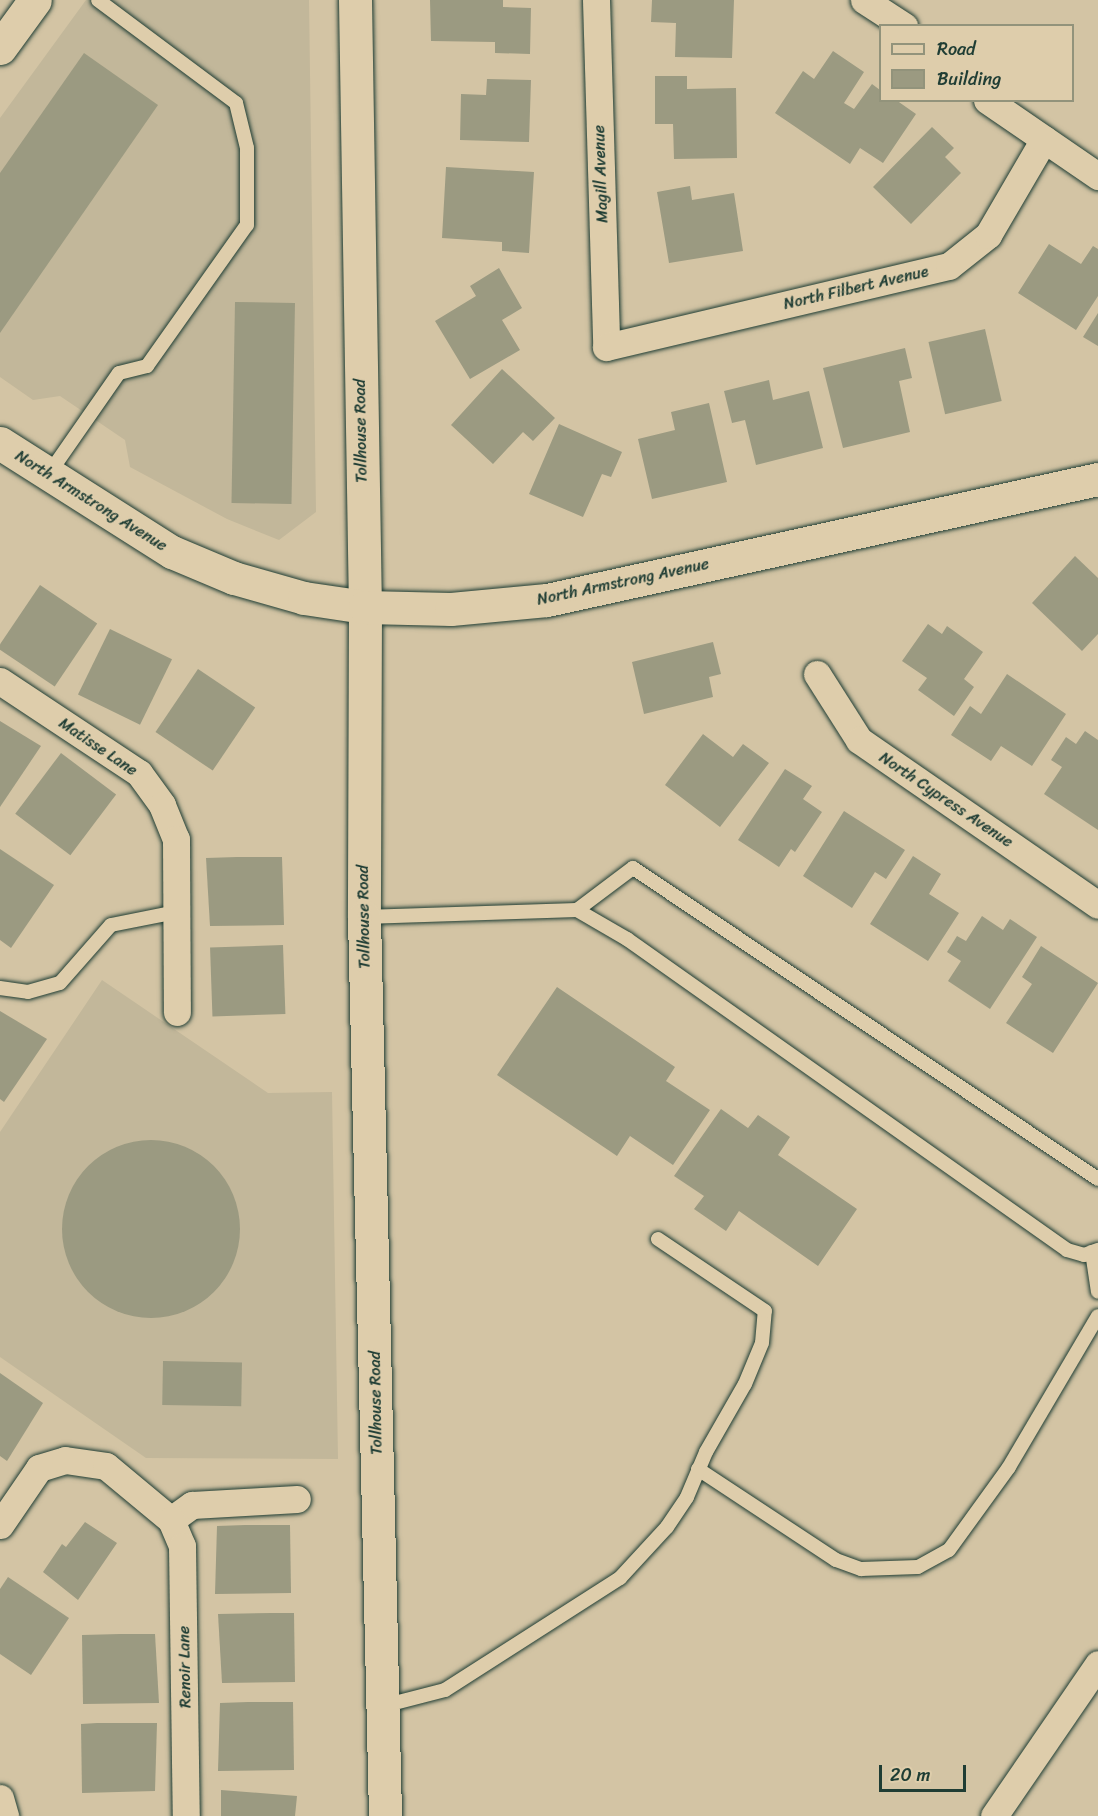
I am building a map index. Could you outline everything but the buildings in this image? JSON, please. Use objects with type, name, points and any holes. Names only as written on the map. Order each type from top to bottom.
[{"type":"street","points":[[0,48],[35,0]]},
{"type":"street","name":"Magill Avenue","points":[[596,0],[606,347]]},
{"type":"street","points":[[864,0],[901,24]]},
{"type":"street","name":"Tollhouse Road","points":[[354,9],[365,607],[364,918],[385,1816]]},
{"type":"street","points":[[990,102],[1098,176]]},
{"type":"street","name":"North Filbert Avenue","points":[[606,347],[949,266],[988,235],[1044,139]]},
{"type":"street","name":"North Armstrong Avenue","points":[[0,443],[172,552],[234,578],[304,598],[365,607],[451,609],[547,600],[1098,479]]},
{"type":"street","name":"North Cypress Avenue","points":[[817,674],[859,740],[1098,905]]},
{"type":"street","name":"Matisse Lane","points":[[0,681],[139,773],[162,804],[176,839],[177,1012]]},
{"type":"street","name":"Renoir Lane","points":[[0,1525],[39,1468],[65,1460],[106,1466],[171,1520],[182,1546],[186,1816]]},
{"type":"street","points":[[171,1520],[192,1505],[297,1499]]},
{"type":"street","points":[[994,1816],[1098,1664]]},
{"type":"street","points":[[0,1798],[5,1816]]},
{"type":"lane","points":[[48,475],[119,373],[147,366],[248,225],[247,148],[236,103],[98,0]]},
{"type":"lane","points":[[577,910],[633,868],[1098,1179]]},
{"type":"lane","points":[[364,918],[577,910],[627,939],[1067,1250],[1084,1255],[1095,1251],[1098,1292]]},
{"type":"lane","points":[[0,988],[28,992],[60,983],[111,925],[176,912]]},
{"type":"lane","points":[[383,1706],[445,1690],[620,1578],[668,1527],[745,1384],[762,1343],[765,1311],[658,1239]]},
{"type":"lane","points":[[698,1469],[836,1560],[861,1569],[918,1568],[950,1550],[996,1485],[1098,1316]]},
{"type":"shaded area","points":[[86,0],[309,0],[316,512],[279,540],[227,519],[130,467],[125,440],[60,396],[33,400],[0,377],[0,118]]},
{"type":"shaded area","points":[[102,980],[268,1093],[332,1092],[338,1459],[146,1458],[0,1357],[0,1132]]}]
